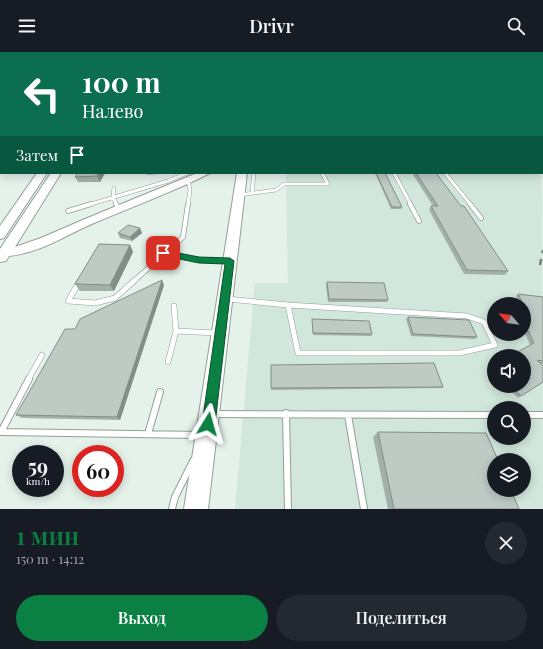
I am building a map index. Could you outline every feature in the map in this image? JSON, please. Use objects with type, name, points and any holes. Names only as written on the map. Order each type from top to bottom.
[{"type":"main road","points":[[0,234],[41,174]]},
{"type":"main road","points":[[2,256],[55,174]]},
{"type":"main road","points":[[2,256],[19,252],[42,243],[187,177],[200,174]]},
{"type":"main road","points":[[196,509],[230,261],[246,193],[245,174]]},
{"type":"main road","points":[[18,232],[28,239],[38,239],[75,228]]},
{"type":"lane","points":[[246,193],[276,190],[284,184],[328,184],[323,174]]},
{"type":"lane","points":[[395,174],[419,221]]},
{"type":"lane","points":[[447,174],[481,218]]},
{"type":"lane","points":[[68,211],[112,197],[187,177],[190,190],[183,237],[163,253],[114,298],[95,303],[68,301],[82,277]]},
{"type":"lane","points":[[114,188],[112,197],[118,209]]},
{"type":"lane","points":[[163,253],[199,260],[230,261]]},
{"type":"lane","points":[[225,299],[288,305],[467,316],[484,322],[495,345],[459,353],[298,353],[288,305]]},
{"type":"lane","points":[[168,362],[176,331],[174,306]]},
{"type":"lane","points":[[176,331],[220,334]]},
{"type":"lane","points":[[42,355],[1,432],[206,435],[175,497],[172,509]]},
{"type":"lane","points":[[148,434],[160,392]]},
{"type":"lane","points":[[286,413],[288,509]]},
{"type":"lane","points":[[210,414],[286,413],[348,415],[487,415]]},
{"type":"lane","points":[[348,415],[364,509]]},
{"type":"lane","points":[[531,415],[543,415]]},
{"type":"shaded area","points":[[286,174],[542,174],[543,509],[235,509],[255,283],[288,283]]},
{"type":"building","points":[[77,174],[98,174],[97,176],[75,177]]},
{"type":"building","points":[[376,174],[386,174],[402,207],[392,207]]},
{"type":"building","points":[[417,174],[437,174],[461,206],[464,206],[508,271],[467,270],[431,206],[438,206]]},
{"type":"building","points":[[128,225],[140,228],[130,237],[118,233]]},
{"type":"building","points":[[99,244],[130,245],[110,285],[75,284]]},
{"type":"building","points":[[162,280],[117,417],[16,415],[65,329],[75,329],[80,319]]},
{"type":"building","points":[[327,282],[384,283],[388,300],[329,299]]},
{"type":"building","points":[[518,294],[543,297],[543,361],[537,360],[543,366],[543,382],[531,390],[531,349],[523,349],[534,343],[531,337],[531,297],[520,297]]},
{"type":"building","points":[[408,317],[469,320],[477,337],[413,334]]},
{"type":"building","points":[[312,319],[369,321],[372,334],[313,333]]},
{"type":"building","points":[[434,363],[443,387],[271,388],[271,365]]},
{"type":"building","points":[[518,393],[526,393],[521,396]]},
{"type":"building","points":[[378,432],[486,433],[487,445],[491,445],[495,453],[487,453],[487,497],[514,497],[519,509],[394,509]]},
{"type":"railway","points":[[540,265],[543,250]]},
{"type":"route","points":[[163,253],[199,260],[230,261],[208,424]]}]
